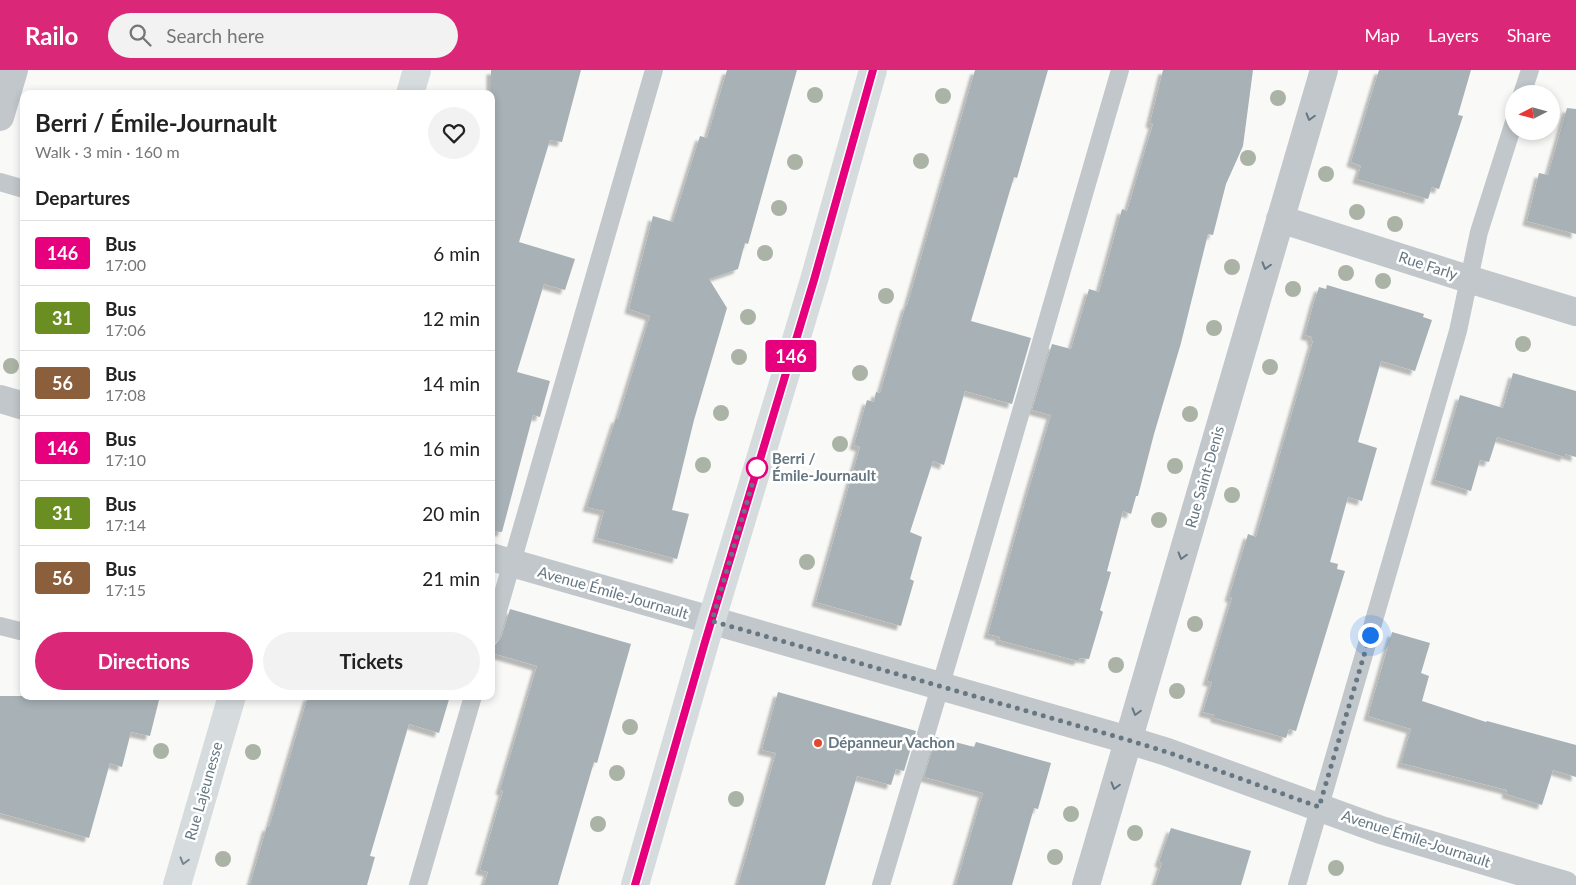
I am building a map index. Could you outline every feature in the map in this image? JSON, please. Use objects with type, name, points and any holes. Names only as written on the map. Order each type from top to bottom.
[{"type":"main road","points":[[411,90],[417,70]]},
{"type":"main road","points":[[635,885],[814,280],[873,70]]},
{"type":"main road","name":"Rue Lajeunesse","points":[[177,885],[231,700]]},
{"type":"street","points":[[0,117],[14,70]]},
{"type":"street","name":"Rue Saint-Denis","points":[[1086,885],[1324,70]]},
{"type":"street","name":"Rue Farly","points":[[1280,219],[1576,312]]},
{"type":"street","points":[[0,399],[20,405]]},
{"type":"street","name":"Avenue Émile-Journault","points":[[502,560],[1128,740],[1167,752],[1407,839],[1565,885]]},
{"type":"lane","points":[[495,608],[502,560],[654,70]]},
{"type":"lane","points":[[881,885],[1120,70]]},
{"type":"lane","points":[[1525,85],[1530,70]]},
{"type":"lane","points":[[1297,885],[1458,331],[1479,232],[1508,140]]},
{"type":"lane","points":[[0,182],[20,188]]},
{"type":"lane","points":[[0,626],[20,631]]},
{"type":"lane","points":[[418,885],[472,700]]},
{"type":"building","points":[[491,70],[581,70],[562,142],[550,140],[519,242],[575,259],[565,290],[544,284],[517,372],[550,381],[540,417],[533,415],[502,532],[495,531],[495,90],[491,90]]},
{"type":"building","points":[[727,70],[797,70],[748,244],[745,243],[738,269],[709,279],[727,308],[694,420],[672,510],[689,514],[677,559],[597,538],[604,511],[587,507],[616,418],[618,419],[650,316],[629,309],[653,216],[673,222],[700,136],[707,138]]},
{"type":"building","points":[[975,70],[1048,70],[1017,178],[1014,177],[971,321],[1031,338],[1012,404],[965,391],[944,465],[933,461],[910,532],[922,537],[910,579],[914,581],[901,626],[816,602],[860,447],[854,445],[867,400],[874,402],[876,392],[880,393]]},
{"type":"building","points":[[1163,70],[1253,70],[1243,146],[1226,184],[1213,235],[1208,234],[1181,343],[1138,496],[1136,496],[1131,514],[1123,511],[1107,571],[1111,572],[1100,610],[1103,612],[1089,659],[1080,658],[1078,661],[999,640],[1000,637],[988,634],[1051,415],[1032,410],[1052,344],[1071,349],[1089,289],[1099,292],[1122,209],[1127,211],[1153,124],[1150,123]]},
{"type":"building","points":[[1379,70],[1471,70],[1458,115],[1463,116],[1439,189],[1432,187],[1428,199],[1357,179],[1361,166],[1351,162]]},
{"type":"building","points":[[1567,108],[1576,109],[1576,234],[1527,221],[1539,173],[1548,175],[1558,140],[1560,140],[1560,133]]},
{"type":"building","points":[[1327,285],[1424,314],[1423,317],[1432,320],[1415,371],[1381,361],[1358,442],[1377,448],[1362,501],[1348,497],[1330,562],[1338,564],[1337,569],[1345,571],[1296,731],[1289,729],[1286,738],[1215,718],[1215,715],[1203,712],[1212,682],[1207,681],[1232,598],[1229,597],[1248,534],[1256,537],[1313,341],[1311,340],[1312,337],[1305,335],[1314,302],[1319,287],[1326,289]]},
{"type":"building","points":[[1513,373],[1576,391],[1576,457],[1565,454],[1565,457],[1497,437],[1489,462],[1480,460],[1471,491],[1435,480],[1460,395],[1503,408]]},
{"type":"building","points":[[510,609],[631,644],[597,763],[594,762],[558,885],[484,885],[488,872],[480,870],[503,791],[500,790],[537,666],[495,654],[495,645],[501,638]]},
{"type":"building","points":[[1392,632],[1430,643],[1421,673],[1429,676],[1422,701],[1486,722],[1576,745],[1576,777],[1553,770],[1542,805],[1506,794],[1507,790],[1401,763],[1411,729],[1368,716]]},
{"type":"building","points":[[778,692],[916,731],[904,771],[896,769],[891,785],[857,776],[825,885],[738,885],[776,753],[762,750]]},
{"type":"building","points":[[0,696],[20,696],[20,700],[159,700],[150,736],[131,732],[122,767],[110,763],[89,838],[0,813]]},
{"type":"building","points":[[307,700],[449,700],[439,733],[409,724],[370,856],[375,857],[367,885],[250,885],[267,826],[269,827]]},
{"type":"building","points":[[936,737],[974,747],[976,742],[1051,763],[1038,809],[1034,808],[1012,885],[956,885],[983,793],[924,777]]},
{"type":"building","points":[[1171,828],[1251,851],[1241,885],[1155,885],[1162,863],[1159,862]]},
{"type":"bus line","name":"146","points":[[635,885],[705,642],[814,280],[873,70]]},
{"type":"place","name":"Berri / Émile-Journault","points":[[757,468]]},
{"type":"place","name":"Dépanneur Vachon","points":[[818,743]]},
{"type":"route","points":[[757,468],[712,621],[1128,740],[1167,752],[1319,807],[1370,635]]}]
